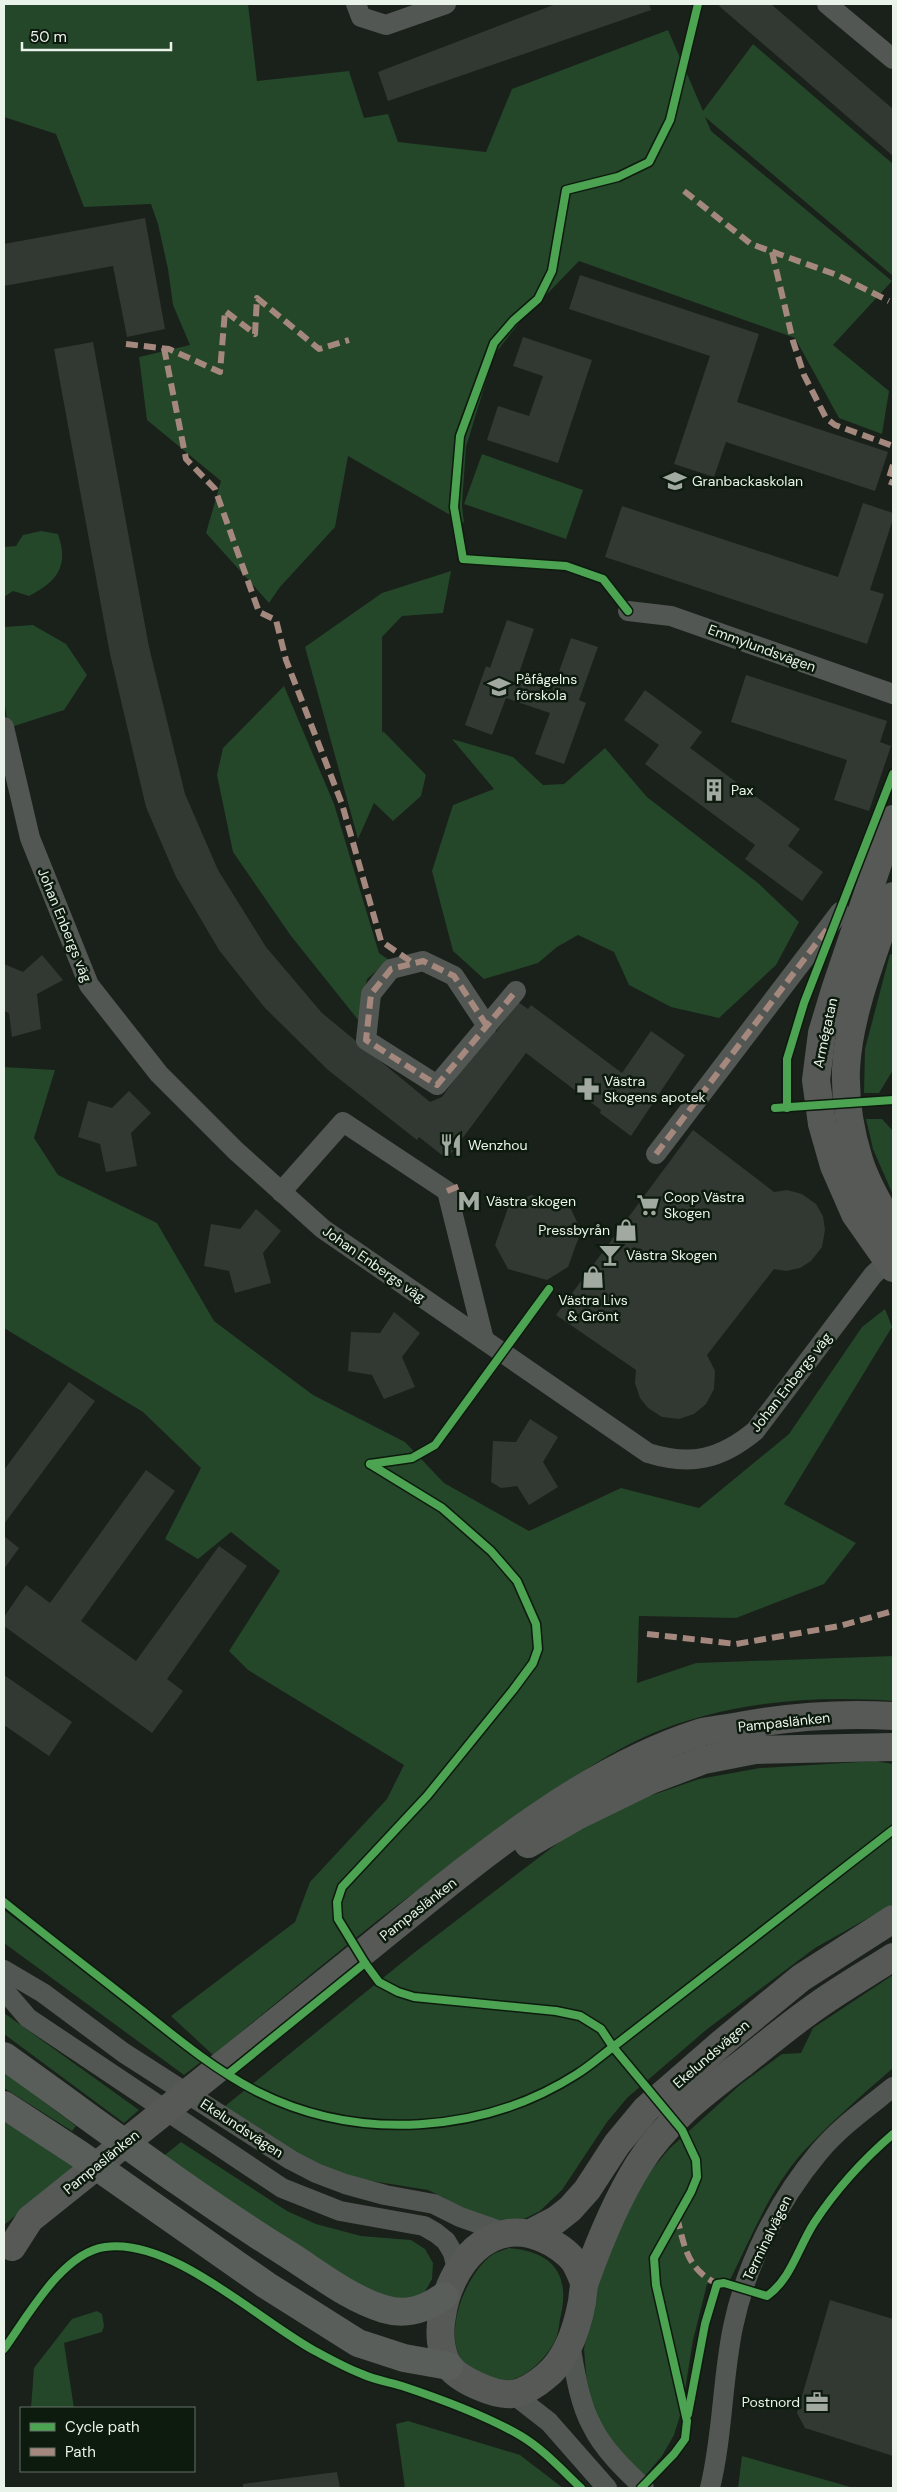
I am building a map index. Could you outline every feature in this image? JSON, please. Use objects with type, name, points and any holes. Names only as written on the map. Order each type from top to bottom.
[{"type":"highway","points":[[4,2056],[251,2232],[352,2295],[384,2309],[402,2312],[418,2311],[444,2296]]},
{"type":"highway","points":[[4,2105],[79,2154],[266,2285],[358,2343],[404,2358],[449,2366]]},
{"type":"street","points":[[356,4],[361,17],[386,26],[446,4]]},
{"type":"street","points":[[827,4],[893,58]]},
{"type":"street","name":"Emmylundsvägen","points":[[628,611],[671,616],[893,694]]},
{"type":"street","name":"Johan Enbergs väg","points":[[4,727],[30,838],[89,985],[159,1074],[236,1151],[323,1230],[648,1453],[666,1459],[687,1461],[728,1450],[755,1431],[873,1275],[891,1261]]},
{"type":"street","name":"Armégatan","points":[[891,1261],[854,1214],[834,1166],[822,1124],[816,1080],[822,1033],[834,990],[893,819]]},
{"type":"street","name":"Armégatan","points":[[893,896],[856,1013],[846,1069],[848,1114],[859,1161],[880,1207],[893,1228]]},
{"type":"street","points":[[656,1154],[840,912]]},
{"type":"street","points":[[487,1026],[454,976],[423,961],[391,969],[371,994],[366,1040],[437,1085],[487,1026],[516,990]]},
{"type":"street","points":[[281,1192],[344,1122],[454,1188],[484,1340]]},
{"type":"street","name":"Pampaslänken","points":[[8,2250],[30,2219],[399,1934],[564,1799],[628,1761],[700,1733],[766,1721],[824,1716],[893,1716]]},
{"type":"street","name":"Pampaslänken","points":[[399,1934],[533,1840],[651,1780],[704,1760],[755,1750],[893,1747]]},
{"type":"street","name":"Ekelundsvägen","points":[[4,1970],[43,1993],[124,2053],[291,2160],[316,2173],[385,2195],[434,2204],[460,2217],[518,2233],[556,2220],[570,2209],[587,2190],[617,2144],[646,2109],[722,2042],[801,1978],[893,1920]]},
{"type":"street","name":"Ekelundsvägen","points":[[584,2282],[621,2198],[639,2164],[665,2127],[727,2075],[818,2004],[893,1957]]},
{"type":"street","name":"Ekelundsvägen","points":[[4,1990],[28,2018],[282,2188],[340,2212],[424,2226],[446,2242],[453,2253],[457,2269]]},
{"type":"street","name":"Terminalvägen","points":[[710,2488],[722,2422],[733,2327],[743,2289],[756,2255],[793,2186],[820,2151],[854,2118],[893,2087]]},
{"type":"street","points":[[518,2233],[549,2241],[573,2260],[584,2282],[581,2304],[570,2344],[547,2376],[513,2394],[502,2394],[476,2385],[449,2366],[442,2346],[440,2326],[444,2296],[457,2269],[479,2246],[518,2233]]},
{"type":"street","points":[[570,2344],[576,2379],[591,2426],[600,2441],[644,2488]]},
{"type":"street","points":[[513,2394],[548,2422],[607,2488]]},
{"type":"green space","points":[[4,4],[248,4],[257,81],[349,71],[364,118],[388,114],[398,142],[486,152],[512,89],[668,30],[703,111],[753,44],[893,164],[893,276],[705,117],[711,131],[892,281],[833,345],[889,391],[882,434],[839,418],[795,338],[579,261],[519,323],[494,355],[466,447],[462,505],[464,523],[348,456],[335,527],[280,587],[269,603],[206,533],[221,481],[147,420],[139,357],[190,345],[173,305],[168,269],[158,224],[151,204],[84,207],[56,134],[4,117]]},
{"type":"green space","points":[[482,454],[583,490],[566,539],[464,504]]},
{"type":"green space","points":[[41,531],[58,534],[62,555],[59,571],[47,584],[29,596],[13,591],[4,597],[4,547],[16,546],[23,535]]},
{"type":"green space","points":[[451,571],[443,613],[402,616],[382,637],[382,734],[383,731],[426,775],[421,796],[393,821],[374,803],[358,839],[305,647],[382,593]]},
{"type":"green space","points":[[33,625],[66,644],[87,675],[64,710],[8,728],[4,697],[4,627]]},
{"type":"green space","points":[[284,686],[334,804],[379,953],[389,960],[367,979],[359,1021],[291,936],[233,852],[217,775],[223,748]]},
{"type":"green space","points":[[452,739],[513,757],[543,785],[564,784],[605,748],[647,797],[758,883],[799,922],[776,965],[719,1018],[671,1007],[629,985],[614,952],[578,935],[557,947],[538,963],[484,979],[453,951],[432,871],[453,805],[494,789]]},
{"type":"green space","points":[[890,954],[893,955],[893,1070],[879,1093],[864,1093],[865,1049]]},
{"type":"green space","points":[[4,1067],[55,1070],[34,1138],[58,1175],[157,1223],[214,1321],[313,1395],[405,1442],[444,1483],[529,1531],[621,1488],[699,1508],[789,1434],[862,1327],[885,1309],[892,1327],[784,1504],[856,1543],[824,1584],[736,1618],[639,1616],[637,1683],[696,1663],[893,1656],[893,1701],[832,1699],[770,1703],[710,1714],[680,1723],[630,1744],[570,1780],[410,1896],[339,1951],[213,2055],[171,2016],[295,1922],[310,1882],[387,1799],[404,1765],[248,1670],[229,1651],[280,1571],[231,1532],[198,1559],[165,1539],[201,1468],[143,1412],[4,1328]]},
{"type":"green space","points":[[866,1119],[882,1119],[893,1131],[893,1195],[873,1149]]},
{"type":"green space","points":[[876,1761],[893,1764],[893,1904],[815,1948],[706,2030],[627,2098],[607,2122],[562,2190],[540,2211],[522,2220],[505,2221],[480,2217],[461,2210],[445,2198],[428,2190],[353,2178],[313,2163],[224,2107],[415,1952],[571,1833],[635,1801],[699,1779],[760,1768]]},
{"type":"green space","points":[[4,1910],[202,2061],[184,2075],[4,1943]]},
{"type":"green space","points":[[893,1975],[893,2068],[825,2130],[791,2166],[762,2214],[729,2282],[707,2284],[693,2340],[682,2409],[674,2435],[662,2456],[645,2476],[626,2458],[598,2423],[587,2386],[584,2349],[606,2248],[638,2186],[669,2149],[741,2084],[782,2054],[801,2053],[813,2028]]},
{"type":"green space","points":[[4,2013],[139,2110],[124,2123],[4,2034]]},
{"type":"green space","points":[[4,2072],[76,2126],[72,2131],[4,2088]]},
{"type":"green space","points":[[4,2122],[78,2165],[4,2225]]},
{"type":"green space","points":[[181,2142],[287,2211],[316,2224],[361,2236],[411,2240],[425,2249],[433,2263],[432,2279],[423,2295],[408,2302],[364,2292],[161,2158]]},
{"type":"green space","points":[[509,2248],[525,2250],[538,2255],[556,2268],[561,2278],[563,2303],[556,2339],[538,2364],[514,2379],[495,2382],[475,2372],[463,2362],[457,2348],[455,2332],[457,2314],[471,2280],[481,2265],[492,2255]]},
{"type":"green space","points":[[97,2311],[102,2314],[104,2326],[102,2332],[64,2343],[74,2407],[31,2407],[34,2368],[72,2319]]},
{"type":"green space","points":[[408,2421],[520,2455],[563,2488],[405,2488],[396,2424]]},
{"type":"green space","points":[[742,2456],[854,2488],[738,2488]]},
{"type":"building","points":[[556,4],[649,4],[651,10],[388,101],[378,72]]},
{"type":"building","points":[[721,4],[771,4],[893,109],[893,156],[719,6]]},
{"type":"building","points":[[145,218],[165,329],[127,337],[113,266],[4,286],[4,244]]},
{"type":"building","points":[[580,275],[759,334],[737,402],[888,452],[875,491],[726,442],[714,477],[674,464],[710,356],[569,309]]},
{"type":"building","points":[[523,337],[592,360],[558,463],[487,440],[498,406],[529,416],[543,376],[513,366]]},
{"type":"building","points":[[93,342],[149,647],[185,794],[218,870],[266,947],[322,1013],[430,1102],[442,1097],[490,1029],[496,1032],[518,1002],[528,1009],[531,1005],[622,1073],[651,1031],[685,1055],[631,1136],[600,1113],[601,1110],[526,1053],[447,1159],[419,1137],[417,1140],[328,1070],[265,1008],[219,950],[176,877],[146,807],[110,654],[54,349]]},
{"type":"building","points":[[863,503],[893,513],[893,519],[870,590],[884,594],[867,644],[605,557],[622,506],[838,577]]},
{"type":"building","points":[[507,620],[534,629],[517,679],[552,691],[571,638],[598,647],[579,700],[586,703],[564,764],[535,754],[550,713],[506,698],[492,735],[465,725],[486,666],[490,668]]},
{"type":"building","points":[[746,675],[887,721],[880,742],[891,746],[869,811],[834,800],[847,760],[731,722]]},
{"type":"building","name":"Pax","points":[[645,690],[702,732],[690,748],[800,829],[788,846],[823,872],[802,901],[745,859],[755,845],[645,764],[659,745],[624,720]]},
{"type":"building","points":[[42,955],[63,980],[37,994],[41,1029],[12,1037],[9,1013],[4,1011],[4,964],[23,972]]},
{"type":"building","points":[[129,1091],[151,1113],[131,1133],[137,1166],[106,1172],[100,1144],[78,1137],[88,1101],[112,1108]]},
{"type":"building","points":[[693,1130],[774,1192],[787,1190],[802,1194],[816,1204],[823,1216],[825,1230],[822,1247],[811,1261],[800,1268],[786,1271],[774,1269],[707,1355],[715,1371],[714,1389],[706,1404],[694,1414],[679,1419],[662,1417],[648,1408],[640,1398],[635,1383],[636,1370],[556,1315]]},
{"type":"building","points":[[531,1195],[570,1207],[581,1231],[568,1267],[547,1280],[508,1269],[495,1245],[508,1208]]},
{"type":"building","points":[[256,1209],[281,1231],[263,1253],[271,1283],[235,1293],[229,1271],[204,1266],[211,1224],[240,1229]]},
{"type":"building","points":[[394,1312],[420,1333],[402,1357],[415,1387],[384,1399],[372,1375],[348,1371],[351,1332],[380,1333]]},
{"type":"building","points":[[69,1382],[95,1401],[4,1524],[4,1470]]},
{"type":"building","points":[[530,1419],[558,1437],[543,1462],[558,1487],[529,1505],[517,1486],[501,1488],[491,1482],[493,1441],[516,1442]]},
{"type":"building","points":[[146,1470],[175,1491],[81,1621],[136,1661],[219,1546],[247,1566],[167,1679],[183,1691],[152,1733],[4,1626],[4,1617],[26,1585],[50,1603]]},
{"type":"building","points":[[4,1536],[19,1548],[4,1569]]},
{"type":"building","points":[[4,1675],[72,1722],[49,1756],[4,1725]]},
{"type":"building","points":[[830,2300],[893,2319],[893,2456],[805,2428],[797,2413]]},
{"type":"building","points":[[337,2472],[340,2488],[243,2488],[243,2484]]},
{"type":"marked path","points":[[684,191],[751,244],[837,275],[889,301]]},
{"type":"marked path","points":[[772,252],[793,341],[804,375],[826,418],[835,425],[893,446]]},
{"type":"marked path","points":[[126,344],[169,349],[220,372],[225,311],[255,334],[257,298],[319,349],[349,340]]},
{"type":"marked path","points":[[164,348],[186,459],[215,489],[259,612],[276,620],[286,660],[342,804],[381,941],[413,963]]},
{"type":"marked path","points":[[893,465],[888,481],[893,483]]},
{"type":"marked path","points":[[656,1154],[828,928]]},
{"type":"marked path","points":[[487,1026],[454,976],[423,961],[391,969],[371,994],[366,1040],[437,1085],[516,991]]},
{"type":"marked path","points":[[447,1191],[462,1185]]},
{"type":"marked path","points":[[647,1634],[736,1644],[840,1626],[893,1611]]},
{"type":"marked path","points":[[677,2217],[685,2248],[693,2264],[707,2278],[717,2284]]},
{"type":"cycle path","points":[[628,611],[603,579],[566,566],[463,559],[454,507],[460,436],[494,343],[513,321],[538,299],[552,271],[566,190],[618,177],[649,162],[670,120],[698,4]]},
{"type":"cycle path","points":[[787,1108],[787,1059],[804,1003],[893,774]]},
{"type":"cycle path","points":[[775,1108],[893,1100]]},
{"type":"cycle path","points":[[370,1464],[412,1458],[435,1445],[549,1289]]},
{"type":"cycle path","points":[[370,1464],[442,1508],[491,1551],[517,1581],[536,1624],[538,1649],[533,1663],[513,1690],[427,1796],[342,1887],[337,1902],[338,1919],[379,1982],[398,1992],[414,1997],[556,2011],[580,2016],[601,2029],[613,2047],[893,1830]]},
{"type":"cycle path","points":[[4,1902],[185,2045],[228,2075],[258,2092],[297,2108],[337,2119],[378,2124],[420,2124],[461,2119],[502,2109],[540,2094],[577,2074],[613,2047],[682,2130],[696,2160],[697,2177],[691,2192],[654,2258],[656,2285],[687,2421],[685,2439],[674,2454],[641,2488]]},
{"type":"cycle path","points":[[228,2074],[365,1963]]},
{"type":"cycle path","points":[[688,2414],[705,2324],[717,2284],[724,2283],[767,2296],[782,2281],[794,2263],[808,2233],[831,2199],[871,2154],[893,2134]]},
{"type":"cycle path","points":[[4,2349],[47,2288],[74,2261],[89,2252],[105,2247],[131,2247],[158,2255],[185,2267],[292,2337],[356,2372],[447,2402],[507,2428],[537,2447],[581,2488]]},
{"type":"place","name":"Granbackaskolan","points":[[675,481]]},
{"type":"place","name":"Påfågelns förskola","points":[[499,687]]},
{"type":"place","name":"Pax","points":[[714,790]]},
{"type":"place","name":"Västra Skogens apotek","points":[[588,1089]]},
{"type":"place","name":"Wenzhou","points":[[451,1145]]},
{"type":"place","name":"Västra skogen","points":[[469,1201]]},
{"type":"place","name":"Coop Västra Skogen","points":[[648,1205]]},
{"type":"place","name":"Pressbyrån","points":[[626,1230]]},
{"type":"place","name":"Västra Skogen","points":[[610,1255]]},
{"type":"place","name":"Västra Livs & Grönt","points":[[593,1277]]},
{"type":"place","name":"Postnord","points":[[817,2402]]}]
